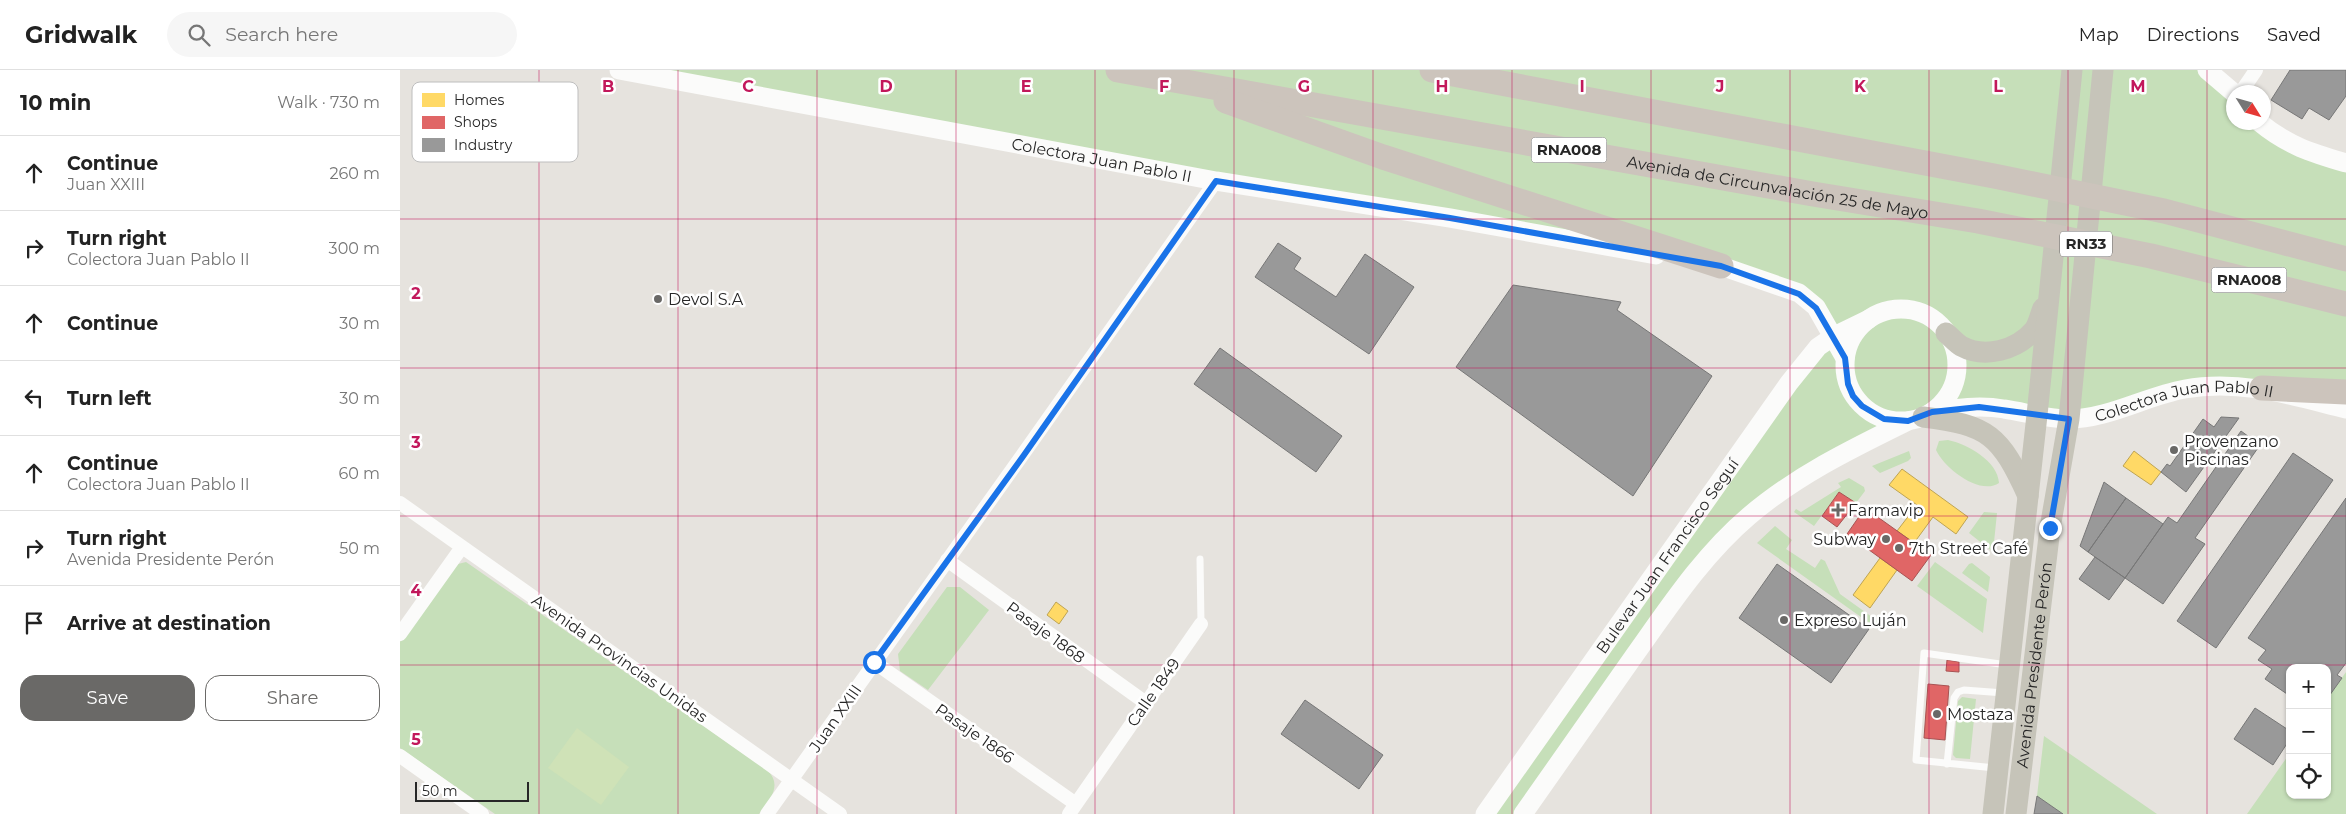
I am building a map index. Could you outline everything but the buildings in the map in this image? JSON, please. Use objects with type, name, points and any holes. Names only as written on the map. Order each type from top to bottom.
[{"type":"highway","name":"Avenida de Circunvalación 25 de Mayo","points":[[1118,70],[1804,192],[1978,221],[2151,256],[2346,304]]},
{"type":"highway","name":"RNA008","points":[[1432,70],[1994,176],[2164,211],[2346,259]]},
{"type":"highway","name":"RNA008","points":[[1160,77],[1383,158],[1721,266]]},
{"type":"highway","points":[[2262,388],[2346,392]]},
{"type":"main road","name":"Colectora Juan Pablo II","points":[[619,70],[1216,181],[1450,218],[1721,266],[1799,294],[1816,308],[1834,336],[1845,358]]},
{"type":"main road","name":"Avenida Presidente Perón","points":[[1993,814],[2037,416],[2072,70]]},
{"type":"main road","name":"Avenida Presidente Perón","points":[[2016,814],[2050,528],[2069,419],[2102,70]]},
{"type":"main road","points":[[2207,70],[2226,86]]},
{"type":"main road","points":[[2269,130],[2277,137],[2302,150],[2346,163]]},
{"type":"main road","points":[[2028,497],[2009,458],[1997,442],[1979,428],[1921,417],[1884,419],[1862,406],[1853,396],[1848,384],[1845,358],[1849,343],[1857,330],[1868,319],[1889,311],[1910,310],[1924,314],[1937,322],[1946,333],[1962,346],[1974,350],[1998,352],[2020,343],[2035,329],[2049,294]]},
{"type":"main road","name":"Bulevar Juan Francisco Seguí","points":[[1485,814],[1789,383],[1818,348],[1834,336],[1868,319]]},
{"type":"main road","points":[[1921,417],[1942,404],[1954,381],[1956,356],[1946,333]]},
{"type":"main road","name":"Colectora Juan Pablo II","points":[[1921,417],[1979,407],[2069,419],[2107,412],[2147,398],[2186,389],[2228,386],[2262,388],[2346,409]]},
{"type":"main road","name":"Bulevar Juan Francisco Seguí","points":[[1523,814],[1661,618],[1712,552],[1750,516],[1794,483],[1839,455],[1921,417]]},
{"type":"street","points":[[2246,85],[2256,70]]},
{"type":"street","name":"Juan XXIII","points":[[767,814],[946,560],[1024,455],[1216,181]]},
{"type":"street","name":"Avenida Provincias Unidas","points":[[400,503],[840,814]]},
{"type":"street","points":[[400,634],[462,546]]},
{"type":"street","name":"Pasaje 1868","points":[[946,560],[1146,703]]},
{"type":"street","name":"Calle 1849","points":[[1073,809],[1201,624]]},
{"type":"street","name":"Pasaje 1866","points":[[874,662],[1073,809]]},
{"type":"street","points":[[400,756],[482,814]]},
{"type":"lane","name":"Calle 1849","points":[[1200,559],[1201,624]]},
{"type":"lane","points":[[1998,768],[1916,760],[1924,653],[2010,666]]},
{"type":"lane","points":[[1947,764],[1954,698],[1958,692],[1964,690],[2006,693]]},
{"type":"green space","points":[[619,70],[2207,70],[2226,87],[2226,130],[2271,129],[2346,163],[2346,409],[2229,386],[2107,412],[1932,412],[1749,516],[1523,814],[1485,814],[1833,336],[1816,307],[1721,266]]},
{"type":"green space","points":[[1948,440],[1964,445],[1980,455],[1993,468],[1999,483],[1991,486],[1982,486],[1954,472],[1936,450],[1939,441]]},
{"type":"green space","points":[[1909,451],[1911,458],[1908,461],[1880,473],[1872,466]]},
{"type":"green space","points":[[1849,478],[1864,487],[1865,491],[1856,503],[1839,492],[1814,526],[1794,512],[1796,509],[1801,512],[1841,487],[1838,483]]},
{"type":"green space","points":[[1984,512],[1997,513],[1993,552],[1969,533]]},
{"type":"green space","points":[[1775,526],[1792,540],[1786,549],[1815,568],[1821,559],[1825,561],[1840,594],[1879,622],[1875,627],[1757,543]]},
{"type":"green space","points":[[466,562],[767,770],[772,776],[774,787],[771,798],[759,814],[495,814],[400,748],[400,642],[451,570],[458,564]]},
{"type":"green space","points":[[1935,562],[1987,599],[1983,633],[1917,586]]},
{"type":"green space","points":[[1972,563],[1990,577],[1988,592],[1962,573]]},
{"type":"green space","points":[[947,587],[960,587],[989,610],[928,690],[900,671],[898,654]]},
{"type":"green space","points":[[2346,672],[2346,814],[2247,814],[2286,759],[2286,799],[2331,799],[2331,693]]},
{"type":"green space","points":[[1962,697],[1976,699],[1970,759],[1956,758],[1953,755],[1958,701]]},
{"type":"green space","points":[[577,728],[629,767],[601,805],[548,768]]},
{"type":"green space","points":[[2044,736],[2157,814],[2063,814],[2037,796]]},
{"type":"place","name":"Devol S.A","points":[[658,299]]},
{"type":"place","name":"Provenzano Piscinas","points":[[2174,450]]},
{"type":"place","name":"Farmavip","points":[[1838,510]]},
{"type":"place","name":"Subway","points":[[1886,539]]},
{"type":"place","name":"7th Street Café","points":[[1899,548]]},
{"type":"place","name":"Expreso Luján","points":[[1784,620]]},
{"type":"place","name":"Mostaza","points":[[1937,714]]},
{"type":"route","points":[[874,662],[946,560],[1024,455],[1216,181],[1450,218],[1721,266],[1799,294],[1816,308],[1834,336],[1845,358],[1845,371],[1853,396],[1872,414],[1884,419],[1908,421],[1918,419],[1932,412],[1953,408],[1979,407],[2069,419],[2050,528]]}]
